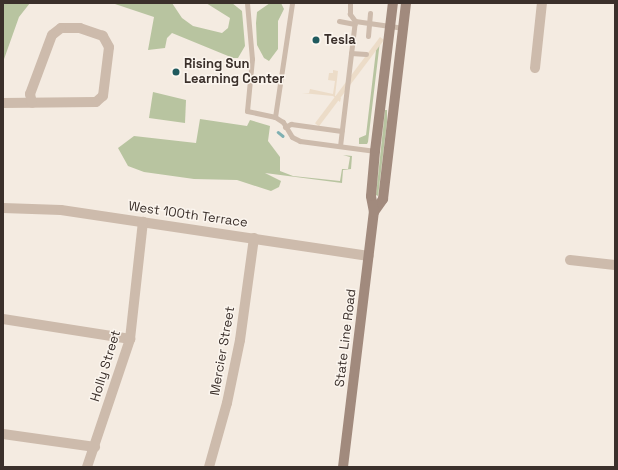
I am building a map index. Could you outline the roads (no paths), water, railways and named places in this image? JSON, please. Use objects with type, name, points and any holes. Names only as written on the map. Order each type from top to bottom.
[{"type":"main road","name":"State Line Road","points":[[343,467],[374,212],[371,196],[375,151],[393,3]]},
{"type":"main road","name":"State Line Road","points":[[374,212],[383,199],[406,3]]},
{"type":"street","points":[[535,68],[542,3]]},
{"type":"street","points":[[3,103],[32,103],[96,102],[103,96],[109,47],[104,36],[80,28],[61,28],[52,35],[30,94],[32,103]]},
{"type":"street","name":"West 100th Terrace","points":[[3,208],[61,210],[369,256]]},
{"type":"street","name":"Holly Street","points":[[87,467],[95,447],[130,339],[143,222]]},
{"type":"street","name":"Mercier Street","points":[[209,467],[227,403],[240,340],[254,238]]},
{"type":"street","points":[[570,260],[615,265]]},
{"type":"street","points":[[3,318],[130,339]]},
{"type":"street","points":[[3,434],[95,447]]},
{"type":"lane","points":[[247,3],[252,66],[247,111],[276,117],[296,140],[375,151]]},
{"type":"lane","points":[[276,117],[292,3]]},
{"type":"lane","points":[[340,146],[355,22],[350,14],[350,3]]},
{"type":"lane","points":[[368,36],[370,13]]},
{"type":"lane","points":[[339,22],[369,23],[403,28]]},
{"type":"lane","points":[[351,52],[366,54]]},
{"type":"lane","points":[[285,127],[291,124],[342,131]]},
{"type":"waterway","points":[[278,132],[283,136]]},
{"type":"place","name":"Tesla","points":[[316,40]]},
{"type":"place","name":"Rising Sun Learning Center","points":[[176,72]]}]
